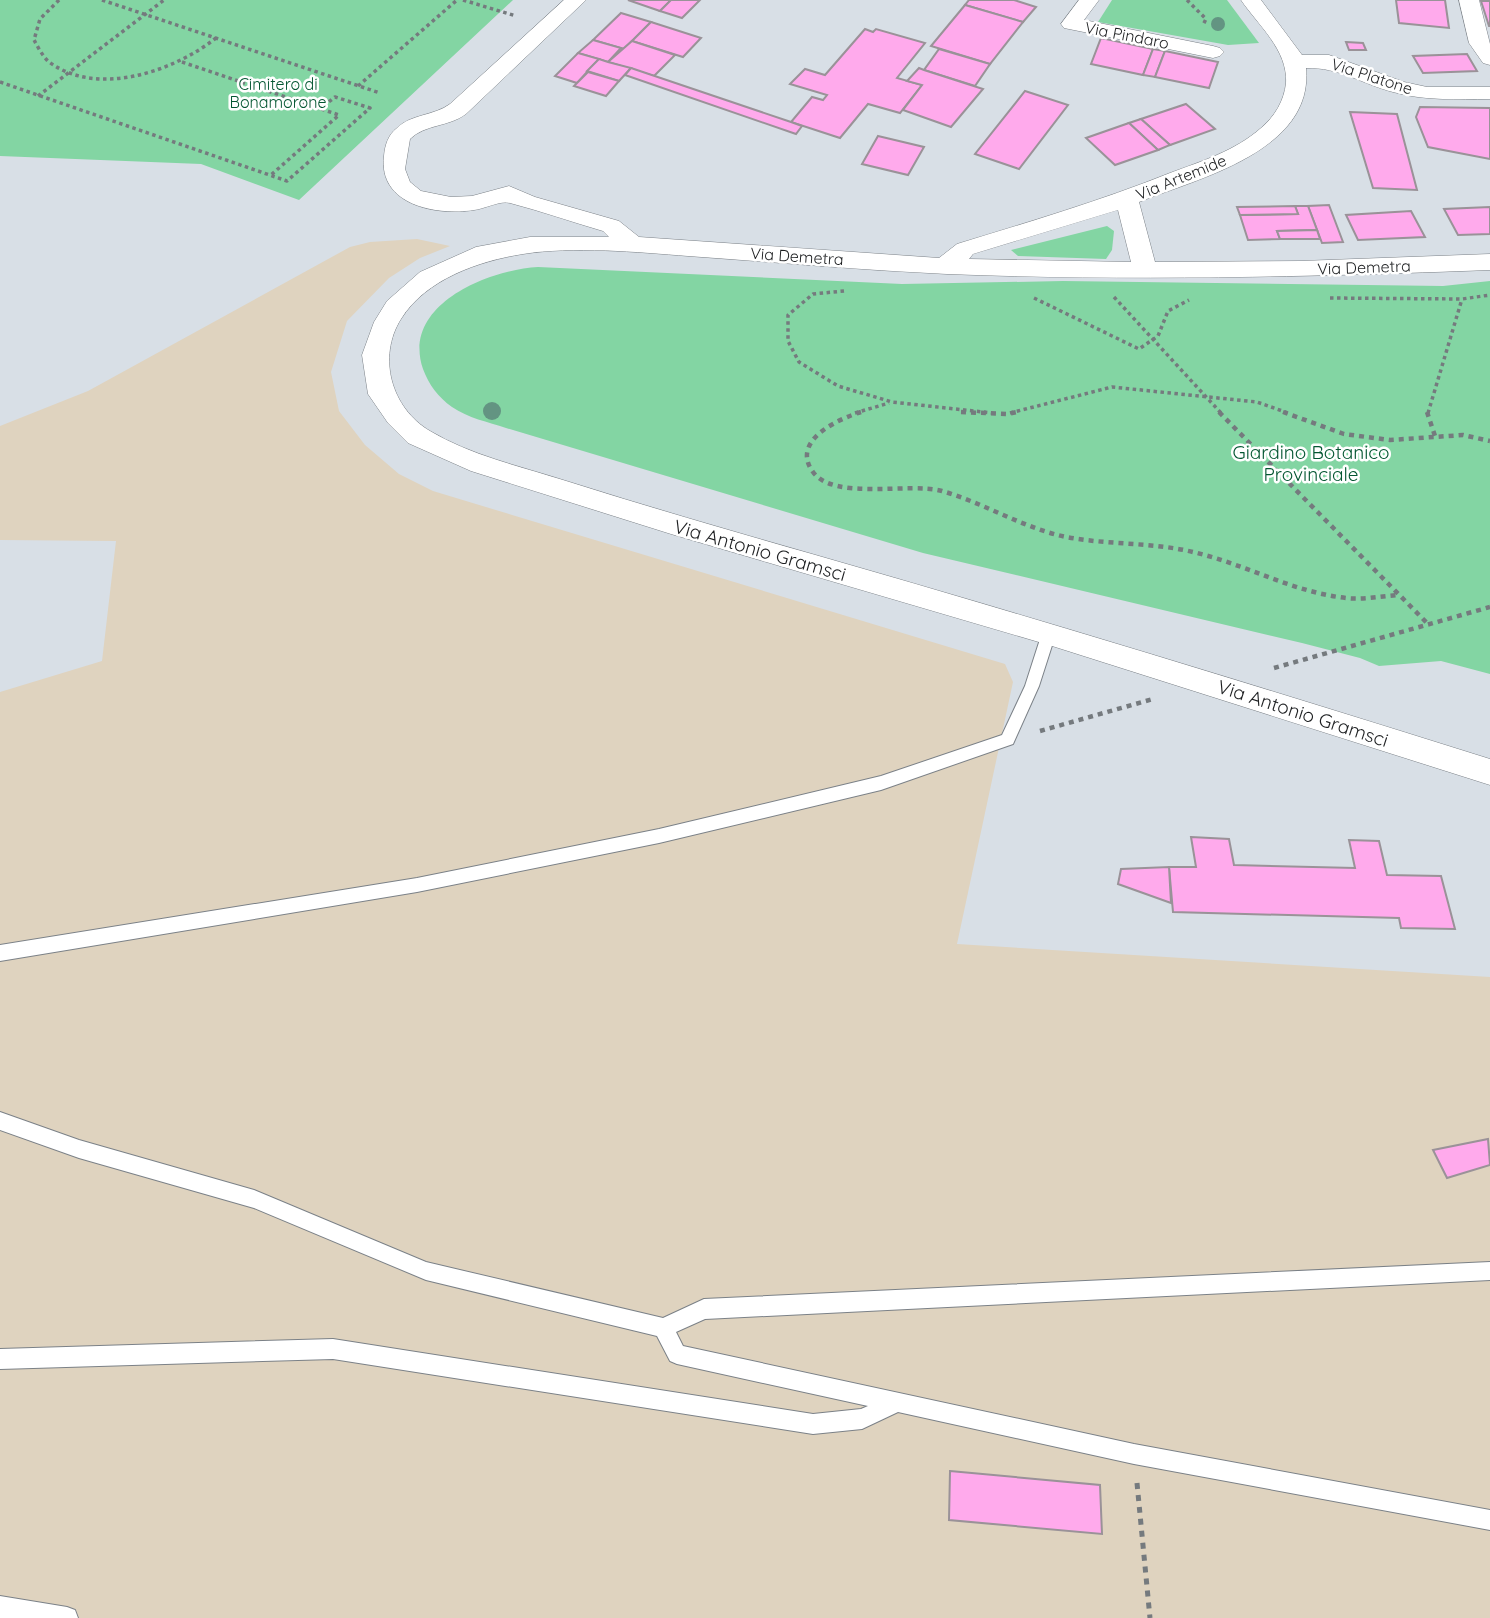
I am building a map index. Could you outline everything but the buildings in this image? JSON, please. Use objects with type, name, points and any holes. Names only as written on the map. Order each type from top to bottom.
[{"type":"street","points":[[576,0],[451,115],[418,123],[397,143],[394,163],[399,182],[425,202],[454,207],[492,202],[509,193],[611,226],[633,244]]},
{"type":"street","name":"Via Pindaro","points":[[1089,0],[1071,24],[1213,52]]},
{"type":"street","points":[[1251,0],[1295,62]]},
{"type":"street","points":[[1469,0],[1479,43],[1490,59]]},
{"type":"street","name":"Via Platone","points":[[1295,62],[1329,61],[1398,88],[1427,93],[1490,93]]},
{"type":"street","name":"Via Artemide","points":[[945,266],[965,249],[1127,199],[1228,159],[1260,141],[1288,113],[1294,90],[1295,62]]},
{"type":"street","points":[[1127,199],[1145,270]]},
{"type":"street","name":"Via Demetra","points":[[633,244],[945,266],[1103,267],[1145,270],[1301,269],[1490,262]]},
{"type":"street","name":"Via Antonio Gramsci","points":[[633,244],[530,245],[502,248],[475,255],[429,278],[396,307],[383,330],[375,355],[381,394],[397,416],[417,436],[480,464],[671,524],[1049,633],[1490,772]]},
{"type":"lane","points":[[0,953],[417,885],[659,836],[881,783],[1009,739],[1032,686],[1049,633]]},
{"type":"lane","points":[[0,1121],[79,1149],[254,1199],[426,1270],[663,1328],[704,1309],[1490,1270]]},
{"type":"lane","points":[[663,1328],[677,1354],[1134,1454],[1490,1520]]},
{"type":"lane","points":[[0,1359],[332,1349],[813,1424],[862,1419],[897,1402]]},
{"type":"lane","points":[[0,1607],[67,1618]]},
{"type":"path","points":[[59,0],[40,19],[34,40],[44,59],[68,72],[92,77],[118,78],[158,71],[202,51],[216,38]]},
{"type":"path","points":[[102,0],[380,93]]},
{"type":"path","points":[[38,96],[164,0]]},
{"type":"path","points":[[358,86],[457,0]]},
{"type":"path","points":[[463,0],[549,26]]},
{"type":"path","points":[[1187,0],[1206,19],[1199,34]]},
{"type":"path","points":[[182,62],[339,115],[270,175]]},
{"type":"path","points":[[0,82],[287,181],[370,108],[335,97],[321,108]]},
{"type":"path","points":[[1103,267],[1111,294],[1153,341],[1427,623]]},
{"type":"path","points":[[849,291],[822,290],[805,297],[788,315],[788,341],[799,362],[838,386],[892,402],[964,412],[1007,414],[1112,387],[1257,402],[1344,434],[1390,440],[1463,435],[1490,441]]},
{"type":"path","points":[[1324,298],[1462,299],[1490,295]]},
{"type":"path","points":[[1026,296],[1139,349],[1153,341],[1164,325],[1168,310],[1183,301],[1200,297]]},
{"type":"path","points":[[1435,436],[1427,410],[1462,299]]},
{"type":"path","points":[[892,402],[840,419],[823,428],[811,443],[808,458],[815,474],[838,486],[877,490],[919,487],[932,490],[959,497],[1066,537],[1194,552],[1275,582],[1347,599],[1399,595]]},
{"type":"path","points":[[1274,668],[1490,607]]},
{"type":"path","points":[[1009,739],[1154,699]]},
{"type":"path","points":[[1134,1454],[1150,1618]]},
{"type":"shaded area","points":[[417,239],[450,246],[420,258],[389,278],[347,321],[331,372],[339,411],[365,445],[399,474],[433,491],[1005,664],[1013,682],[957,944],[1490,977],[1490,1618],[0,1618],[0,692],[102,661],[116,541],[0,540],[0,426],[88,391],[350,247],[370,242]]},
{"type":"green space","name":"Cimitero di Bonamorone","points":[[0,0],[513,0],[299,200],[201,164],[0,156]]},
{"type":"green space","points":[[1112,0],[1227,0],[1259,43],[1228,45],[1098,22]]},
{"type":"green space","points":[[1107,226],[1114,231],[1112,250],[1106,259],[1018,256],[1011,250]]},
{"type":"green space","name":"Giardino Botanico Provinciale","points":[[538,267],[902,284],[1063,281],[1443,286],[1490,281],[1490,674],[1441,661],[1379,666],[1360,658],[1302,643],[923,553],[506,428],[458,411],[438,395],[423,369],[420,346],[425,326],[437,309],[453,295],[474,284],[496,275]]}]
